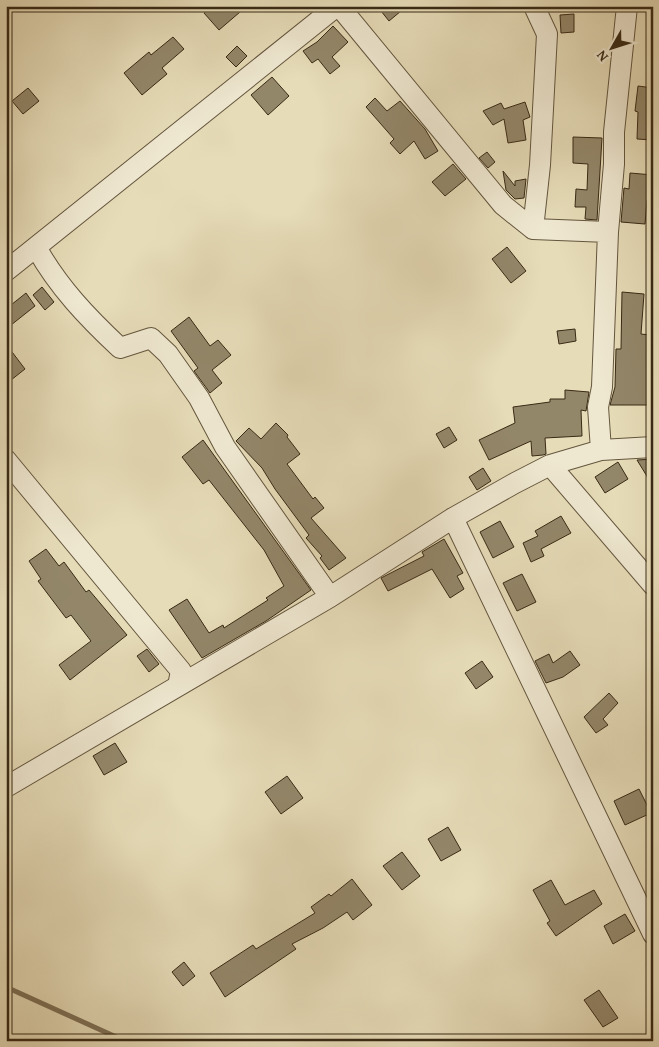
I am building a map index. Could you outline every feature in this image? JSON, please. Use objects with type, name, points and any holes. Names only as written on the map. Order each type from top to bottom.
[{"type":"street","points":[[6,271],[338,6],[503,205],[533,229],[608,232]]},
{"type":"street","points":[[533,229],[540,165],[547,34],[534,6]]},
{"type":"street","points":[[601,450],[598,407],[602,388],[608,232],[614,164],[614,132],[627,6]]},
{"type":"street","points":[[36,247],[47,267],[81,311],[120,348],[151,338],[168,354],[199,398],[225,448],[330,597]]},
{"type":"street","points":[[6,787],[330,597],[453,518],[550,465],[601,450],[653,447]]},
{"type":"street","points":[[6,460],[181,671],[178,686]]},
{"type":"street","points":[[550,465],[653,585]]},
{"type":"street","points":[[453,518],[653,934]]},
{"type":"building","points":[[213,6],[247,6],[219,30],[204,13]]},
{"type":"building","points":[[377,6],[407,6],[389,21]]},
{"type":"building","points":[[574,14],[574,32],[561,33],[560,15]]},
{"type":"building","points":[[333,26],[348,42],[332,57],[340,66],[330,74],[318,59],[312,63],[303,51],[317,42]]},
{"type":"building","points":[[173,37],[184,49],[162,68],[167,74],[142,95],[124,73],[149,52],[151,55]]},
{"type":"building","points":[[237,46],[247,56],[236,67],[226,57]]},
{"type":"building","points":[[272,77],[289,96],[268,115],[251,95]]},
{"type":"building","points":[[638,86],[653,88],[653,140],[637,139],[638,112],[635,111]]},
{"type":"building","points":[[28,88],[39,101],[23,114],[12,101]]},
{"type":"building","points":[[375,98],[387,111],[400,101],[425,129],[438,151],[425,159],[414,141],[400,154],[390,143],[394,139],[366,107]]},
{"type":"building","points":[[525,102],[530,117],[523,120],[526,140],[508,143],[504,119],[493,125],[483,111],[501,103],[504,109]]},
{"type":"building","points":[[573,137],[602,138],[597,220],[585,219],[586,207],[575,207],[576,189],[587,190],[588,164],[573,163]]},
{"type":"building","points":[[487,152],[495,162],[488,168],[479,158]]},
{"type":"building","points":[[453,164],[466,179],[445,196],[432,182]]},
{"type":"building","points":[[503,171],[515,186],[515,181],[526,179],[524,198],[515,199],[506,190]]},
{"type":"building","points":[[630,173],[653,175],[653,200],[647,200],[645,224],[621,222],[624,188],[629,189]]},
{"type":"building","points":[[507,247],[526,271],[511,283],[492,259]]},
{"type":"building","points":[[42,287],[54,302],[45,310],[33,295]]},
{"type":"building","points":[[622,292],[644,294],[641,334],[650,335],[651,405],[610,405],[615,387],[616,349],[621,349]]},
{"type":"building","points":[[26,293],[35,306],[6,329],[6,309]]},
{"type":"building","points":[[189,317],[210,346],[218,340],[231,355],[212,370],[222,383],[210,393],[194,371],[198,368],[171,331]]},
{"type":"building","points":[[575,329],[576,341],[559,344],[557,331]]},
{"type":"building","points":[[6,344],[25,369],[6,384]]},
{"type":"building","points":[[565,390],[589,392],[586,411],[581,410],[582,436],[545,438],[546,454],[543,455],[532,456],[531,441],[489,460],[479,440],[515,423],[513,407],[550,402],[550,399],[565,399]]},
{"type":"building","points":[[276,423],[288,435],[287,437],[300,454],[287,464],[313,499],[315,497],[324,508],[311,518],[346,558],[329,570],[320,558],[322,556],[306,538],[309,535],[262,468],[236,441],[249,428],[261,439]]},
{"type":"building","points":[[449,427],[457,440],[444,448],[436,434]]},
{"type":"building","points":[[203,440],[311,590],[266,621],[202,658],[169,610],[187,599],[209,633],[223,625],[224,628],[268,600],[266,598],[284,586],[264,550],[209,480],[203,484],[182,457]]},
{"type":"building","points":[[653,459],[653,486],[637,460]]},
{"type":"building","points":[[618,462],[628,479],[605,493],[595,477]]},
{"type":"building","points":[[483,468],[491,481],[477,490],[469,477]]},
{"type":"building","points":[[561,516],[571,533],[541,549],[544,556],[531,562],[523,543],[538,536],[535,531]]},
{"type":"building","points":[[500,521],[514,547],[493,558],[480,532]]},
{"type":"building","points":[[444,539],[463,573],[457,576],[464,589],[450,598],[432,569],[388,591],[381,578],[424,556],[422,552]]},
{"type":"building","points":[[46,549],[59,566],[64,562],[86,592],[89,590],[127,635],[70,680],[59,665],[91,641],[71,615],[66,618],[38,581],[41,579],[29,561]]},
{"type":"building","points":[[522,574],[536,602],[517,611],[503,583]]},
{"type":"building","points":[[147,649],[159,664],[149,672],[137,656]]},
{"type":"building","points":[[570,651],[580,665],[563,677],[546,683],[535,661],[549,654],[553,663]]},
{"type":"building","points":[[482,661],[493,677],[476,689],[465,673]]},
{"type":"building","points":[[609,693],[618,703],[603,719],[608,725],[596,733],[584,717]]},
{"type":"building","points":[[115,743],[127,762],[104,775],[93,756]]},
{"type":"building","points":[[287,776],[303,798],[281,814],[265,792]]},
{"type":"building","points":[[639,789],[651,813],[625,825],[614,801]]},
{"type":"building","points":[[448,827],[461,850],[441,861],[428,839]]},
{"type":"building","points":[[402,852],[420,876],[402,890],[383,866]]},
{"type":"building","points":[[352,879],[372,905],[353,920],[347,912],[323,928],[292,944],[296,949],[225,997],[210,973],[253,945],[256,949],[315,913],[311,907],[329,894],[331,896]]},
{"type":"building","points":[[551,880],[565,905],[594,890],[602,904],[556,936],[547,923],[550,921],[533,890]]},
{"type":"building","points":[[625,914],[635,931],[613,944],[604,926]]},
{"type":"building","points":[[184,962],[195,976],[183,986],[172,972]]},
{"type":"building","points":[[599,990],[618,1018],[603,1027],[584,1000]]},
{"type":"waterway","points":[[6,987],[125,1041]]}]
